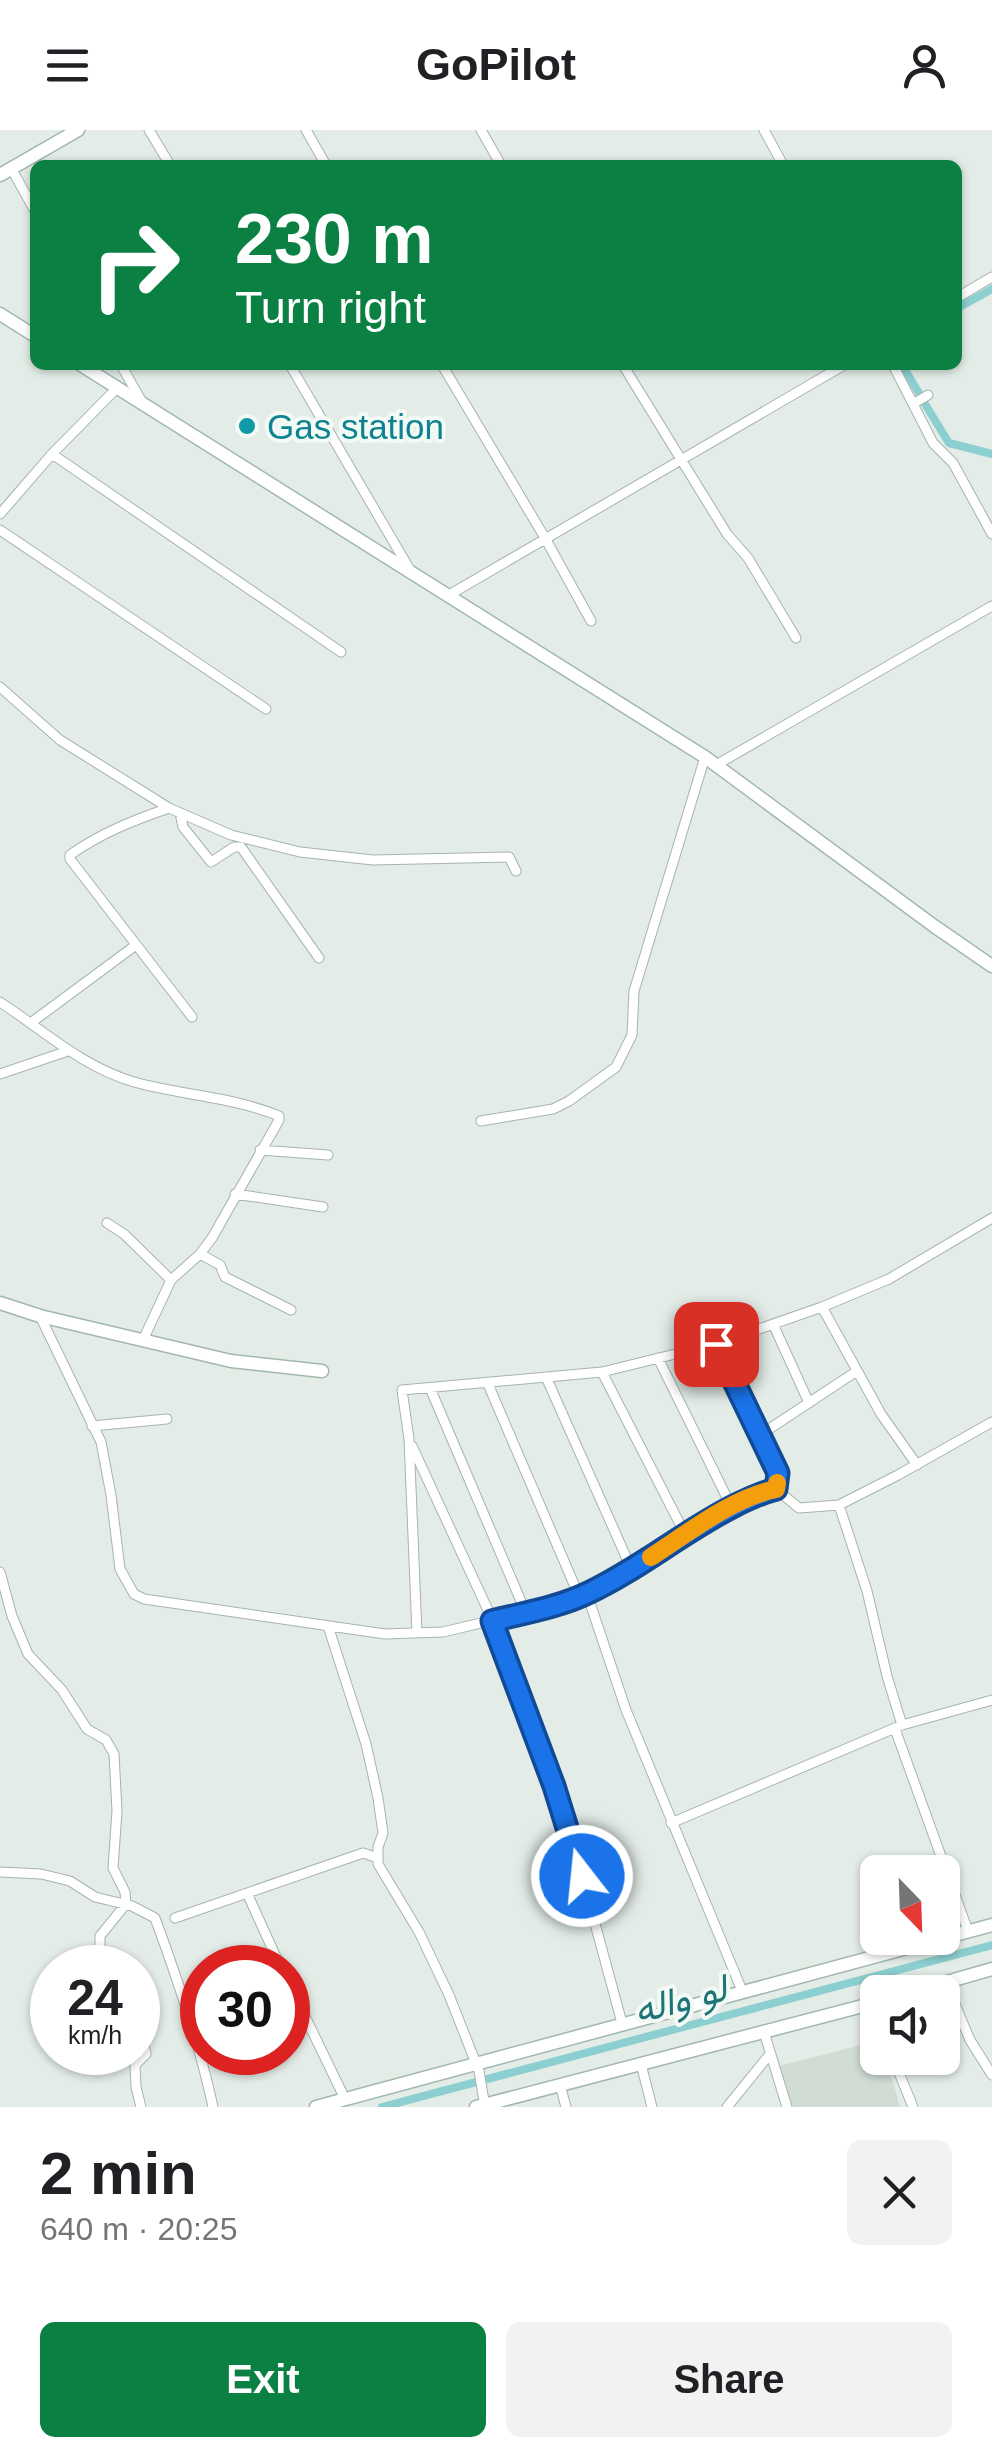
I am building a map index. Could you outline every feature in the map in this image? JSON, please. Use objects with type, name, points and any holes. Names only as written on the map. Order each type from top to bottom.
[{"type":"street","points":[[30,203],[6,171],[78,130]]},
{"type":"street","points":[[150,130],[167,160]]},
{"type":"street","points":[[306,130],[323,160]]},
{"type":"street","points":[[481,130],[499,160]]},
{"type":"street","points":[[764,130],[780,160]]},
{"type":"street","points":[[962,294],[992,277]]},
{"type":"street","points":[[0,314],[30,333]]},
{"type":"street","points":[[88,370],[710,761],[992,966]]},
{"type":"street","points":[[124,370],[142,402]]},
{"type":"street","points":[[293,370],[410,570]]},
{"type":"street","points":[[445,370],[591,620]]},
{"type":"street","points":[[625,370],[796,638]]},
{"type":"street","points":[[449,595],[836,370]]},
{"type":"street","points":[[895,370],[933,442],[953,463],[992,534]]},
{"type":"street","points":[[0,514],[117,388]]},
{"type":"street","points":[[913,404],[928,395]]},
{"type":"street","points":[[52,454],[341,652]]},
{"type":"street","points":[[0,530],[266,709]]},
{"type":"street","points":[[481,1121],[553,1109],[616,1068],[632,1035],[634,991],[710,761],[992,606]]},
{"type":"street","points":[[0,686],[60,740],[170,808],[231,835],[300,852],[373,860],[509,857],[516,871]]},
{"type":"street","points":[[170,808],[129,822],[70,854],[72,864],[192,1018]]},
{"type":"street","points":[[180,813],[184,827],[211,862],[234,846],[240,847],[319,958]]},
{"type":"street","points":[[32,1022],[136,946]]},
{"type":"street","points":[[0,1003],[99,1068],[134,1082],[277,1114],[279,1120],[212,1238],[171,1280],[143,1340]]},
{"type":"street","points":[[0,1074],[68,1051]]},
{"type":"street","points":[[260,1150],[328,1155]]},
{"type":"street","points":[[235,1194],[323,1207]]},
{"type":"street","points":[[417,1633],[409,1438],[402,1390],[602,1372],[716,1344],[889,1279],[992,1218]]},
{"type":"street","points":[[108,1223],[171,1280]]},
{"type":"street","points":[[200,1254],[220,1264],[224,1276],[291,1310]]},
{"type":"street","points":[[0,1303],[231,1361],[322,1371]]},
{"type":"street","points":[[822,1307],[881,1414],[917,1465]]},
{"type":"street","points":[[40,1316],[100,1442],[120,1569],[134,1594],[144,1599],[385,1634],[443,1632],[583,1595],[732,1508],[776,1489]]},
{"type":"street","points":[[772,1324],[809,1403]]},
{"type":"street","points":[[716,1344],[778,1473],[776,1489]]},
{"type":"street","points":[[658,1358],[732,1508]]},
{"type":"street","points":[[760,1435],[857,1371]]},
{"type":"street","points":[[602,1372],[685,1534]]},
{"type":"street","points":[[546,1378],[631,1568]]},
{"type":"street","points":[[488,1384],[583,1595],[671,1823],[743,1993]]},
{"type":"street","points":[[430,1388],[526,1612]]},
{"type":"street","points":[[92,1426],[167,1419]]},
{"type":"street","points":[[776,1489],[799,1508],[839,1505],[992,1422]]},
{"type":"street","points":[[409,1438],[492,1621],[549,1772],[572,1839],[622,2023]]},
{"type":"street","points":[[839,1505],[867,1591],[899,1727],[968,1931]]},
{"type":"street","points":[[0,1572],[28,1654],[62,1690],[86,1729],[106,1740],[114,1754],[118,1811],[113,1868],[126,1892],[126,1904],[100,1936],[100,1945]]},
{"type":"street","points":[[328,1626],[366,1744],[378,1798],[383,1833],[378,1864],[427,1948],[449,1995],[477,2067],[483,2104],[860,2007]]},
{"type":"street","points":[[671,1823],[899,1727],[992,1700]]},
{"type":"street","points":[[175,1918],[363,1854],[378,1858]]},
{"type":"street","points":[[0,1872],[41,1874],[70,1881],[95,1897],[126,1904],[155,1918],[202,2058],[214,2107]]},
{"type":"street","points":[[247,1894],[271,1945]]},
{"type":"street","points":[[316,2107],[477,2067],[622,2023],[992,1925]]},
{"type":"street","points":[[960,1979],[992,1970]]},
{"type":"street","points":[[960,2016],[992,2075]]},
{"type":"street","points":[[310,2026],[345,2099]]},
{"type":"street","points":[[764,2032],[787,2107]]},
{"type":"street","points":[[728,2107],[770,2054]]},
{"type":"street","points":[[641,2064],[652,2107]]},
{"type":"street","points":[[135,2075],[142,2107]]},
{"type":"street","points":[[900,2075],[913,2107]]},
{"type":"street","points":[[560,2085],[566,2107]]},
{"type":"shaded area","points":[[860,2045],[860,2075],[891,2075],[900,2107],[791,2107],[778,2066]]},
{"type":"waterway","points":[[962,306],[992,289]]},
{"type":"waterway","points":[[905,370],[919,393]]},
{"type":"waterway","points":[[925,404],[949,443],[992,454]]},
{"type":"waterway","name":"لو واله","points":[[382,2107],[992,1945]]},
{"type":"slow traffic","points":[[651,1557],[708,1520],[762,1492],[776,1489],[777,1483]]},
{"type":"place","name":"Gas station","points":[[247,426]]},
{"type":"route","points":[[582,1876],[554,1786],[492,1621],[587,1594],[708,1520],[762,1492],[776,1489],[778,1473],[716,1344]]}]
